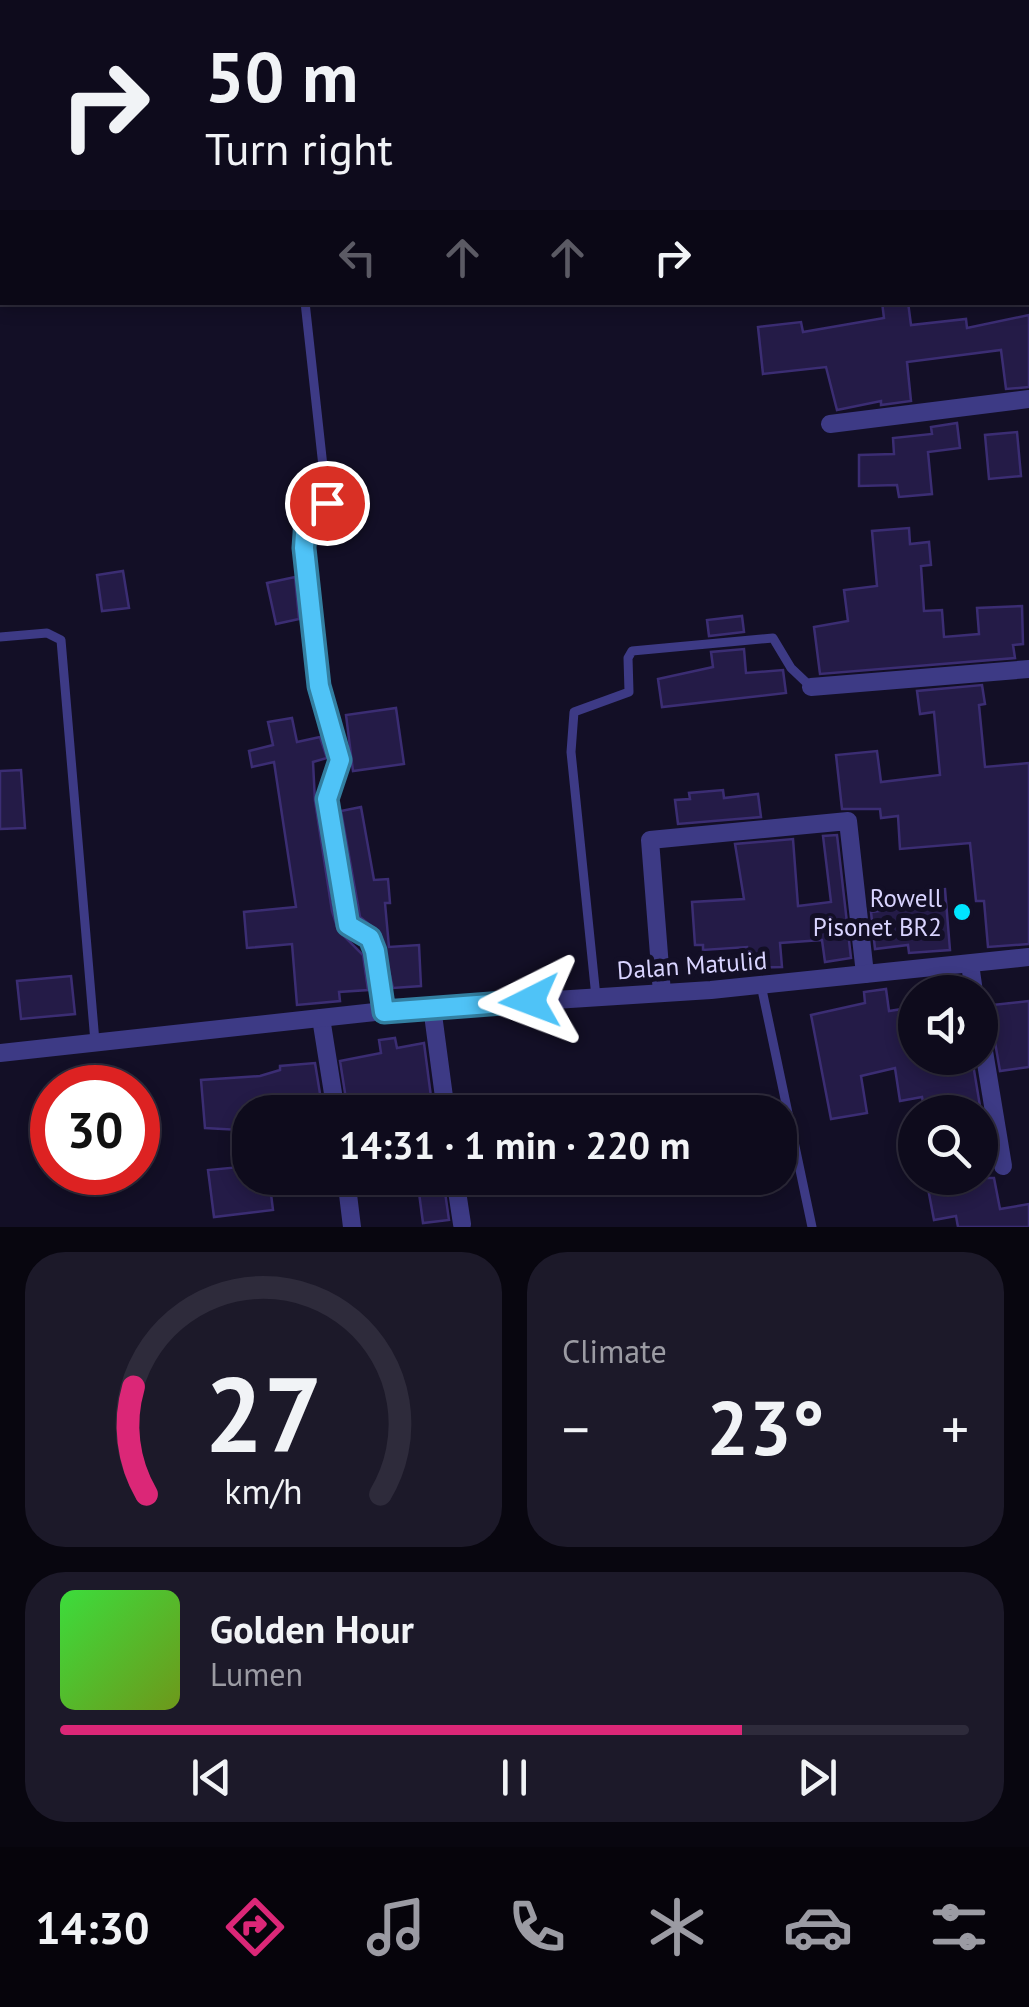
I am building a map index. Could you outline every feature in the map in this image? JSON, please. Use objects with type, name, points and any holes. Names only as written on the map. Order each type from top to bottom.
[{"type":"street","points":[[830,424],[1029,399]]},
{"type":"street","points":[[304,548],[319,686],[340,760],[327,799],[344,909],[348,925],[370,938],[384,1012]]},
{"type":"street","points":[[812,687],[1029,669]]},
{"type":"street","points":[[662,993],[650,840],[808,825],[848,822],[865,974]]},
{"type":"street","name":"Dalan Matulid","points":[[0,1054],[432,1007],[761,985],[1029,957]]},
{"type":"street","points":[[970,964],[972,975]]},
{"type":"street","points":[[432,1007],[444,1095]]},
{"type":"street","points":[[321,1018],[333,1095]]},
{"type":"street","points":[[988,1075],[1003,1166]]},
{"type":"street","points":[[348,1195],[352,1227]]},
{"type":"street","points":[[458,1195],[462,1224]]},
{"type":"lane","points":[[304,548],[306,519],[327,503],[305,305]]},
{"type":"lane","points":[[0,636],[46,633],[60,640],[95,1042]]},
{"type":"lane","points":[[596,997],[571,752],[574,712],[629,692],[628,658],[632,651],[773,638],[791,668],[812,687]]},
{"type":"lane","points":[[761,985],[812,1227]]},
{"type":"building","points":[[882,305],[908,305],[911,325],[966,319],[967,328],[1029,315],[1029,387],[1006,389],[1001,350],[907,362],[911,401],[881,405],[881,401],[837,410],[826,367],[763,374],[758,327],[801,322],[803,332],[884,318]]},
{"type":"building","points":[[957,423],[960,448],[928,452],[932,494],[899,497],[897,485],[859,486],[859,455],[894,454],[893,438],[932,434],[931,427]]},
{"type":"building","points":[[1017,432],[1021,476],[989,479],[985,435]]},
{"type":"building","points":[[909,528],[910,544],[929,542],[931,565],[921,566],[924,611],[942,610],[944,637],[979,634],[977,608],[1022,606],[1023,644],[1013,645],[1015,658],[820,674],[814,627],[848,621],[844,590],[877,586],[872,531]]},
{"type":"building","points":[[123,571],[129,608],[102,611],[97,575]]},
{"type":"building","points":[[295,577],[299,619],[276,624],[267,583]]},
{"type":"building","points":[[742,616],[744,632],[709,636],[707,620]]},
{"type":"building","points":[[744,649],[746,673],[783,670],[786,693],[662,707],[658,679],[713,667],[711,652]]},
{"type":"building","points":[[982,685],[985,704],[979,705],[985,767],[1029,763],[1029,944],[988,947],[984,901],[976,901],[970,843],[900,849],[898,816],[881,818],[880,809],[842,809],[836,755],[877,751],[881,782],[940,775],[934,712],[920,714],[917,691]]},
{"type":"building","points":[[396,708],[404,764],[353,771],[346,715]]},
{"type":"building","points":[[292,718],[297,742],[320,737],[327,758],[313,762],[332,911],[338,930],[363,955],[368,990],[339,992],[340,1001],[297,1005],[292,944],[247,948],[244,912],[296,907],[274,762],[252,767],[249,751],[273,745],[268,722]]},
{"type":"building","points":[[21,770],[25,828],[0,829],[0,771]]},
{"type":"building","points":[[723,790],[724,798],[758,794],[761,817],[678,824],[675,800],[690,799],[689,793]]},
{"type":"building","points":[[361,807],[374,880],[388,879],[390,903],[385,903],[389,947],[419,945],[421,986],[393,988],[380,933],[360,917],[341,811]]},
{"type":"building","points":[[837,835],[851,958],[825,962],[822,940],[780,943],[782,967],[748,968],[747,947],[703,950],[703,945],[695,945],[692,902],[744,899],[735,844],[793,839],[798,906],[831,902],[823,836]]},
{"type":"building","points":[[945,889],[950,950],[909,953],[908,945],[875,949],[871,912],[905,908],[904,893]]},
{"type":"building","points":[[71,976],[75,1014],[21,1019],[17,981]]},
{"type":"building","points":[[886,989],[889,1011],[898,1010],[898,1075],[975,1075],[978,1095],[899,1095],[895,1068],[861,1076],[867,1113],[831,1119],[811,1015],[865,1003],[864,992]]},
{"type":"building","points":[[1029,1001],[1029,1067],[1000,1071],[998,1004]]},
{"type":"building","points":[[395,1038],[397,1048],[424,1043],[431,1095],[345,1095],[340,1061],[381,1053],[379,1040]]},
{"type":"building","points":[[315,1063],[320,1095],[232,1095],[232,1130],[205,1128],[201,1080],[260,1076],[280,1070],[280,1066]]},
{"type":"building","points":[[232,1168],[232,1195],[271,1195],[273,1210],[214,1217],[208,1170]]},
{"type":"building","points":[[419,1195],[445,1195],[449,1220],[423,1223]]},
{"type":"building","points":[[929,1195],[997,1195],[1000,1209],[1029,1204],[1029,1227],[958,1227],[956,1216],[934,1220]]},
{"type":"place","name":"Rowell Pisonet BR2","points":[[962,912]]},
{"type":"route","points":[[327,503],[306,519],[304,548],[319,686],[340,760],[327,799],[348,925],[370,938],[384,1012],[530,1001]]}]
